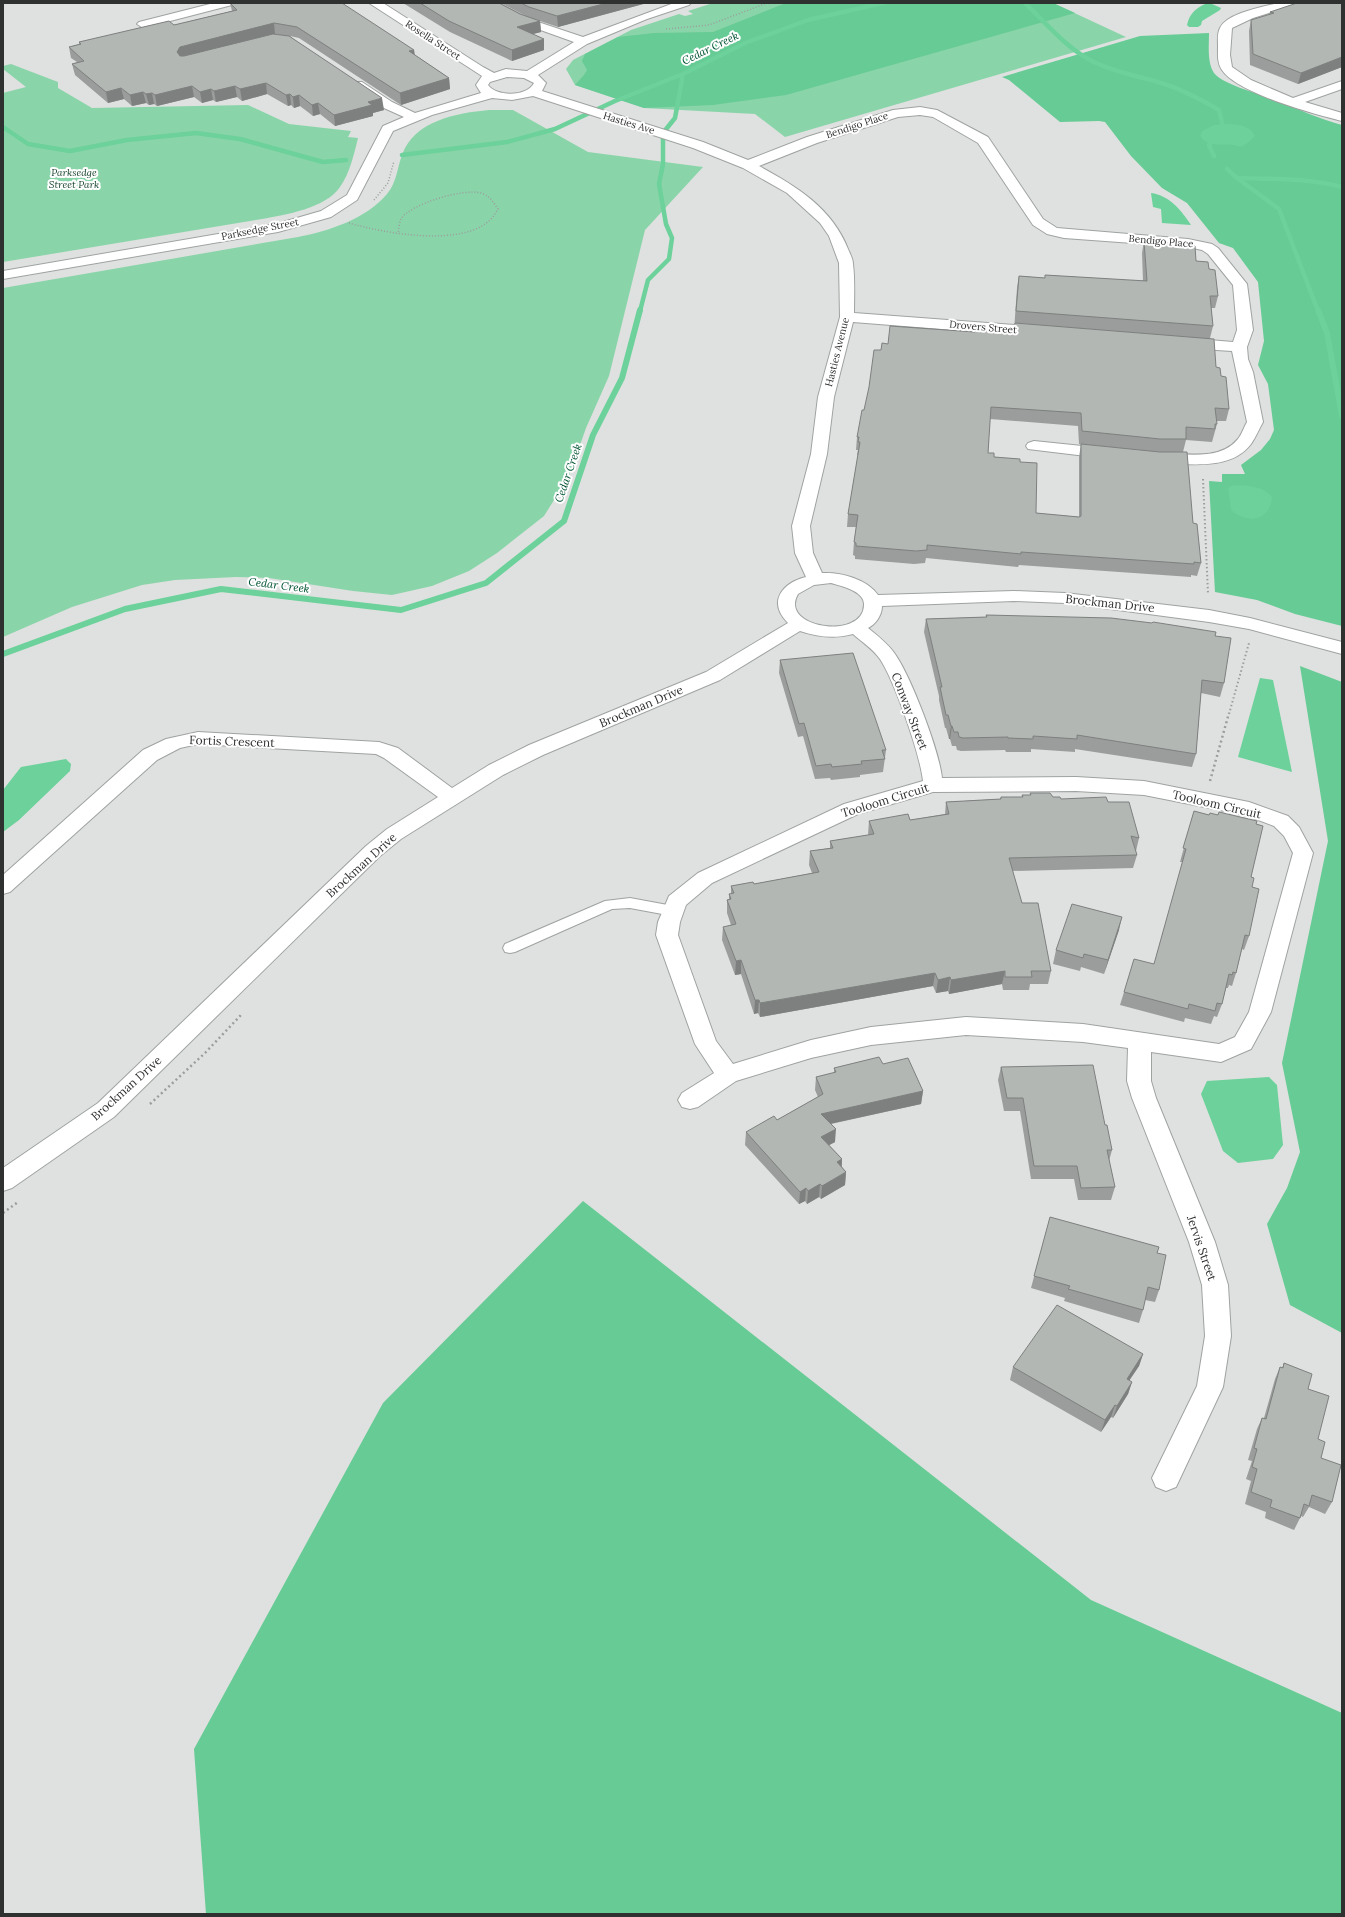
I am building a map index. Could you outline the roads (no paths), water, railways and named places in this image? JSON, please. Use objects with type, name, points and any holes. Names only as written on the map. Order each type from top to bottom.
[{"type":"street","points":[[143,24],[228,3]]},
{"type":"street","name":"Rosella Street","points":[[375,3],[479,70],[492,76]]},
{"type":"street","points":[[489,3],[525,21],[583,41]]},
{"type":"street","points":[[529,75],[583,41],[643,17],[685,3]]},
{"type":"street","points":[[1292,3],[1231,23],[1226,28],[1224,42],[1225,65],[1231,73],[1244,81],[1293,102],[1342,117]]},
{"type":"street","points":[[506,73],[529,75],[534,77],[540,83],[537,89],[532,92],[512,96],[491,94],[486,91],[482,85],[486,79],[492,76],[506,73]]},
{"type":"street","points":[[351,80],[388,105],[414,118]]},
{"type":"street","points":[[1293,102],[1342,85]]},
{"type":"street","name":"Hasties Ave","points":[[532,92],[698,144],[726,155]]},
{"type":"street","name":"Parksedge Street","points":[[3,274],[278,228],[326,214],[352,198],[388,129],[414,118],[491,94]]},
{"type":"street","name":"Bendigo Place","points":[[748,165],[812,140],[897,113],[920,111],[937,114],[983,140],[1038,222],[1045,228],[1064,234],[1188,243],[1207,247],[1213,251],[1240,284],[1241,288],[1245,330],[1239,347],[1240,359],[1245,372],[1255,422],[1244,442],[1228,454],[1215,459],[1142,457]]},
{"type":"street","name":"Hasties Avenue","points":[[726,155],[748,165],[792,190],[807,202],[825,220],[836,236],[846,262],[847,317],[826,397],[819,454],[800,526],[804,552],[816,579]]},
{"type":"street","name":"Drovers Street","points":[[847,317],[1060,333]]},
{"type":"street","points":[[1170,342],[1239,347]]},
{"type":"street","points":[[1034,446],[1126,455]]},
{"type":"street","points":[[831,578],[859,585],[874,601],[875,609],[872,616],[856,628],[842,631],[827,632],[812,629],[799,624],[790,616],[786,607],[787,598],[792,589],[803,583],[816,579],[831,578]]},
{"type":"street","name":"Brockman Drive","points":[[874,601],[1014,596],[1065,598],[1186,612],[1250,624],[1342,648]]},
{"type":"street","name":"Brockman Drive","points":[[3,1181],[106,1110],[373,851],[394,834],[496,770],[536,750],[713,676],[799,624]]},
{"type":"street","name":"Conway Street","points":[[856,628],[882,651],[893,666],[902,684],[928,758],[933,780],[932,785]]},
{"type":"street","name":"Fortis Crescent","points":[[3,887],[150,755],[164,746],[184,739],[198,738],[379,748],[392,753],[452,798]]},
{"type":"street","name":"Tooloom Circuit","points":[[690,1100],[728,1075],[811,1049],[871,1036],[966,1026],[1083,1033],[1221,1053],[1243,1043],[1254,1024],[1262,1004],[1302,853],[1300,845],[1292,832],[1280,821],[1249,809],[1144,788],[1076,784],[932,785],[851,809],[705,878],[677,901],[669,922],[667,935],[706,1044],[728,1075]]},
{"type":"street","name":"Jervis Street","points":[[1140,1042],[1139,1081],[1144,1098],[1202,1242],[1215,1285],[1218,1329],[1210,1387],[1166,1478]]},
{"type":"lane","points":[[510,948],[610,904],[630,903],[673,911]]},
{"type":"waterway","name":"Cedar Creek","points":[[683,74],[745,43],[808,20],[883,3]]},
{"type":"waterway","points":[[1025,3],[1058,36],[1084,57],[1126,74],[1174,87],[1219,110],[1223,127],[1209,145],[1214,156]]},
{"type":"waterway","points":[[402,155],[507,142],[555,129],[615,101],[683,74]]},
{"type":"waterway","name":"Cedar Creek","points":[[640,311],[648,280],[669,259],[672,238],[666,224],[659,184],[663,164],[663,133],[675,118],[683,74]]},
{"type":"waterway","points":[[3,127],[28,144],[70,151],[127,140],[196,133],[240,139],[323,162],[346,160]]},
{"type":"waterway","points":[[1227,169],[1237,178]]},
{"type":"waterway","points":[[1237,178],[1303,180],[1342,187]]},
{"type":"waterway","points":[[1237,178],[1279,209],[1318,311]]},
{"type":"waterway","name":"Cedar Creek","points":[[3,654],[125,609],[221,589],[401,610],[486,583],[564,521],[593,435],[622,378],[640,310]]},
{"type":"waterway","points":[[1318,310],[1327,333],[1342,416]]},
{"type":"park label","name":"Parksedge Street Park","points":[[74,178]]}]
